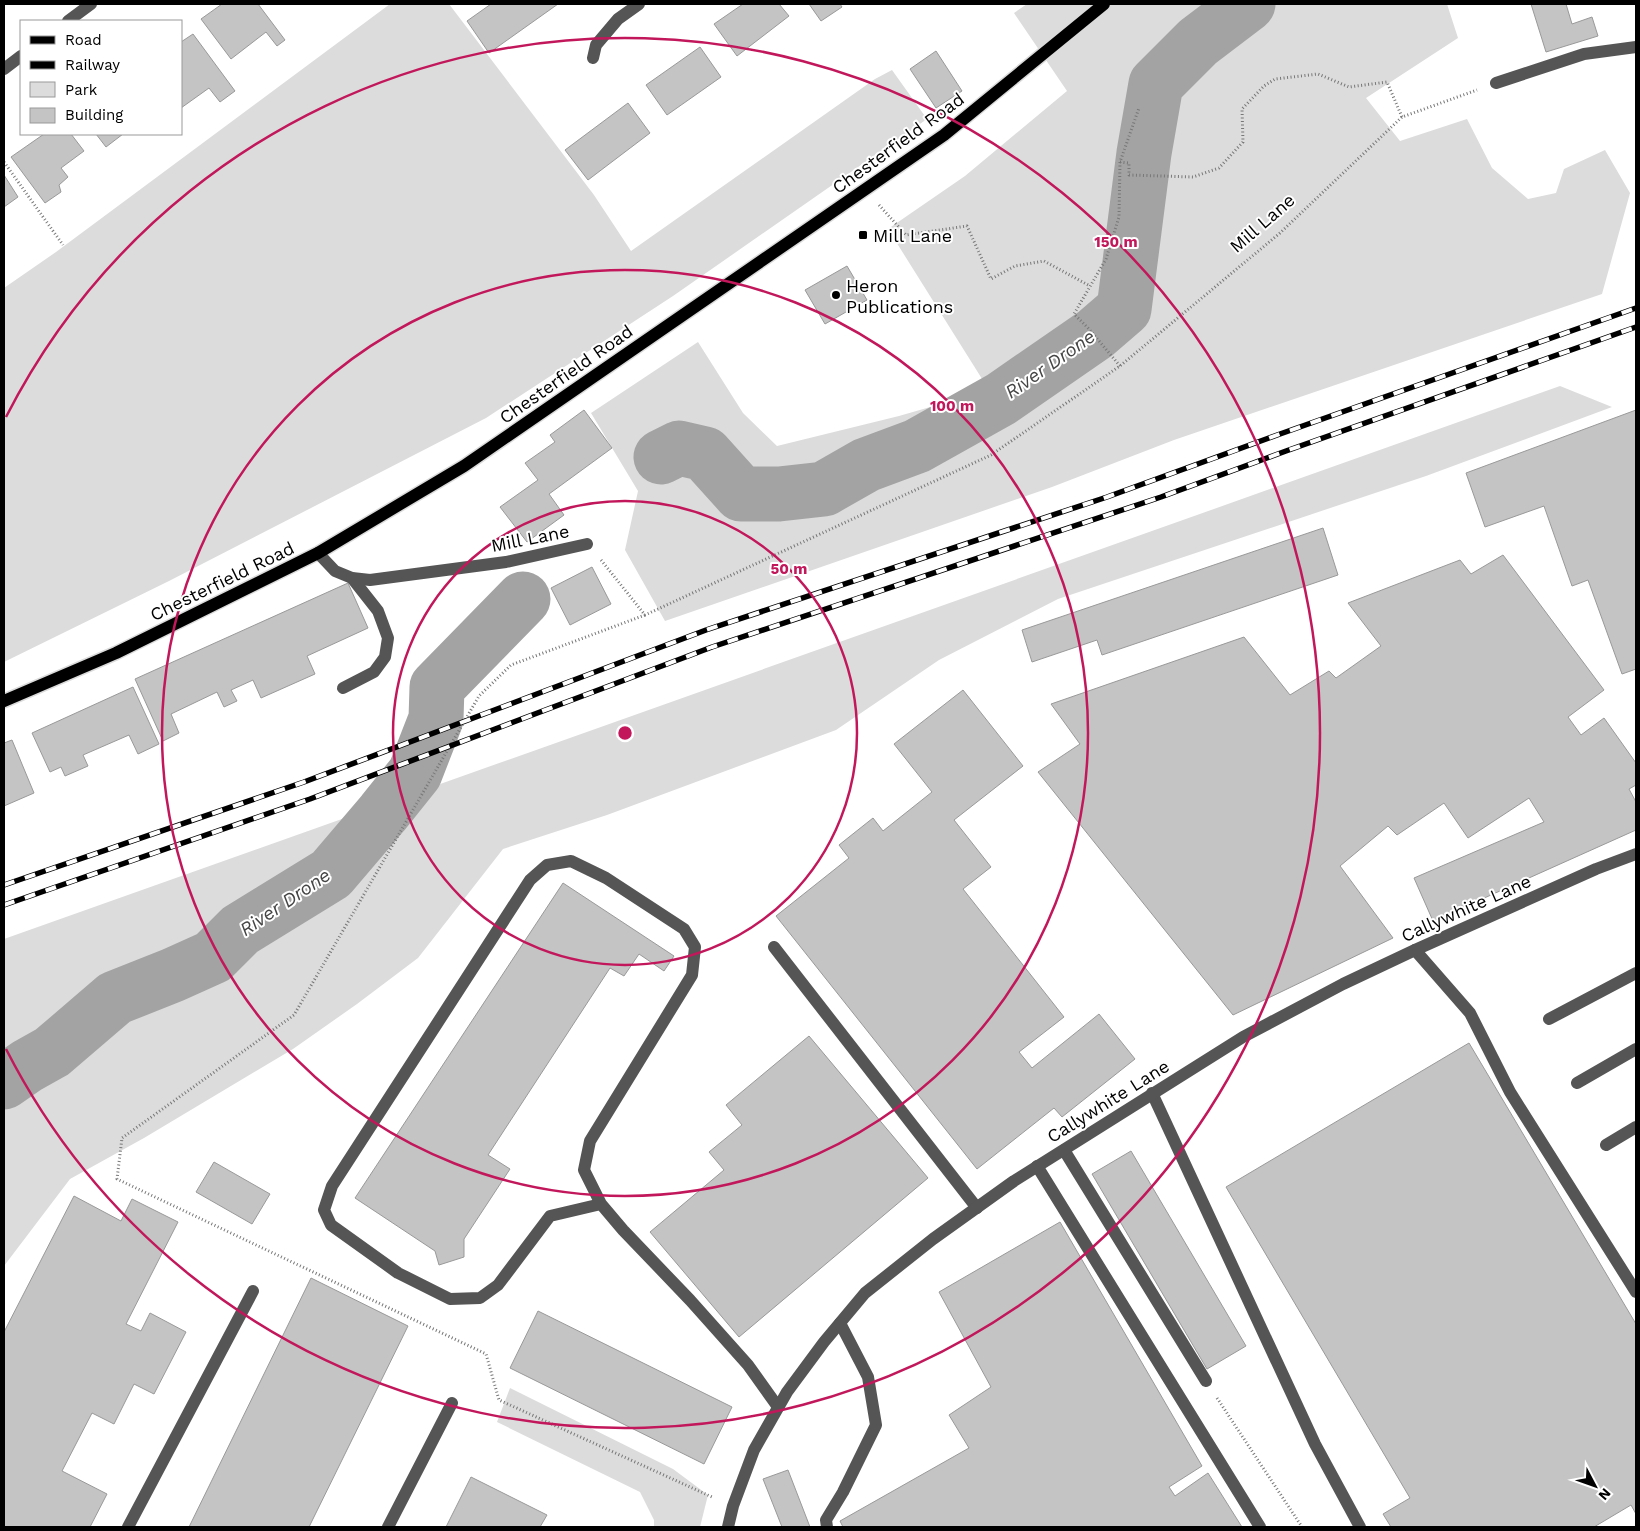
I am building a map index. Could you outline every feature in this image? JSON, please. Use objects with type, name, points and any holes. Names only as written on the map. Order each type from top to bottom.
[{"type":"main road","name":"Chesterfield Road","points":[[4,701],[116,653],[318,553],[464,466],[944,135],[1104,4]]},
{"type":"street","points":[[69,20],[91,4]]},
{"type":"street","points":[[593,58],[596,45],[618,19],[639,4]]},
{"type":"street","points":[[1496,82],[1584,54],[1636,47]]},
{"type":"street","points":[[4,69],[20,57]]},
{"type":"street","name":"Mill Lane","points":[[318,553],[335,571],[352,578],[370,580],[506,562],[587,544]]},
{"type":"street","points":[[343,688],[374,672],[385,657],[388,638],[378,611],[352,578]]},
{"type":"street","name":"Callywhite Lane","points":[[728,1527],[733,1506],[754,1450],[787,1392],[840,1323],[865,1294],[932,1239],[1037,1166],[1243,1037],[1343,984],[1415,950],[1596,869],[1636,854]]},
{"type":"street","points":[[601,1204],[550,1216],[498,1285],[480,1298],[450,1298],[398,1273],[331,1225],[324,1210],[332,1186],[530,880],[548,865],[571,861],[606,878],[684,929],[695,947],[692,975],[590,1141],[584,1170],[601,1204],[748,1365],[778,1406]]},
{"type":"street","points":[[774,947],[977,1208]]},
{"type":"street","points":[[1415,950],[1470,1013],[1510,1092],[1636,1292]]},
{"type":"street","points":[[1549,1019],[1636,973]]},
{"type":"street","points":[[1577,1083],[1636,1049]]},
{"type":"street","points":[[1152,1093],[1315,1444],[1360,1527]]},
{"type":"street","points":[[1606,1145],[1636,1127]]},
{"type":"street","points":[[1064,1150],[1206,1381]]},
{"type":"street","points":[[1037,1166],[1260,1527]]},
{"type":"street","points":[[128,1527],[253,1292]]},
{"type":"street","points":[[827,1527],[826,1520],[876,1425],[868,1377],[840,1323]]},
{"type":"street","points":[[388,1527],[452,1403]]},
{"type":"path","points":[[1120,162],[1129,163],[1129,175],[1193,177],[1219,168],[1243,142],[1242,109],[1264,86],[1275,79],[1318,74],[1349,87],[1387,82],[1402,117]]},
{"type":"path","name":"Mill Lane","points":[[587,544],[645,615],[991,456],[1120,366],[1280,233],[1402,117],[1496,82]]},
{"type":"path","points":[[1120,366],[1074,314],[1106,259],[1119,217],[1120,162],[1139,108]]},
{"type":"path","points":[[4,162],[63,246]]},
{"type":"path","points":[[865,190],[906,235],[967,226],[991,279],[1015,266],[1044,261],[1090,286]]},
{"type":"path","points":[[645,615],[510,665],[479,696],[294,1015],[122,1138],[117,1179],[486,1354],[499,1400],[733,1506]]},
{"type":"path","points":[[1206,1381],[1302,1527]]},
{"type":"green space","points":[[390,4],[449,4],[594,195],[631,251],[875,79],[892,70],[927,119],[673,296],[486,418],[169,581],[4,662],[4,288],[56,252]]},
{"type":"green space","points":[[1027,4],[1447,4],[1458,38],[1366,98],[1400,141],[1467,119],[1492,168],[1528,199],[1556,193],[1564,169],[1605,150],[1630,193],[1602,294],[1174,440],[1052,487],[665,621],[625,550],[638,491],[591,413],[698,342],[743,413],[777,446],[899,416],[989,390],[888,229],[965,176],[1067,91],[1014,13]]},
{"type":"green space","points":[[1560,386],[1612,407],[1426,476],[1058,599],[939,660],[836,730],[607,815],[503,849],[418,958],[293,1049],[144,1138],[70,1179],[4,1266],[4,939]]},
{"type":"green space","points":[[510,1388],[673,1469],[708,1495],[700,1527],[654,1527],[654,1520],[640,1492],[497,1422]]},
{"type":"building","points":[[222,4],[258,4],[285,40],[277,46],[266,32],[231,59],[201,19]]},
{"type":"building","points":[[491,4],[558,4],[489,53],[467,21]]},
{"type":"building","points":[[743,4],[779,4],[789,16],[737,56],[714,24]]},
{"type":"building","points":[[809,4],[840,4],[842,7],[821,21]]},
{"type":"building","points":[[1531,4],[1566,4],[1572,24],[1592,17],[1598,36],[1546,52]]},
{"type":"building","points":[[193,34],[235,91],[220,102],[209,88],[182,107],[182,41]]},
{"type":"building","points":[[700,47],[721,77],[667,115],[646,85]]},
{"type":"building","points":[[936,51],[962,91],[936,108],[910,69]]},
{"type":"building","points":[[628,103],[650,133],[588,180],[565,150]]},
{"type":"building","points":[[43,135],[72,135],[84,151],[61,168],[68,177],[59,185],[61,192],[45,203],[11,157]]},
{"type":"building","points":[[97,135],[122,135],[106,147]]},
{"type":"building","points":[[4,175],[18,197],[4,207]]},
{"type":"building","name":"Heron Publications","points":[[847,266],[867,300],[825,324],[805,290]]},
{"type":"building","points":[[584,410],[612,448],[549,494],[564,515],[527,542],[500,507],[538,480],[525,463],[555,442],[550,435]]},
{"type":"building","points":[[1636,410],[1636,669],[1622,674],[1588,580],[1572,586],[1544,506],[1485,527],[1466,473]]},
{"type":"building","points":[[1323,528],[1338,575],[1102,655],[1097,640],[1032,662],[1022,630]]},
{"type":"building","points":[[1503,555],[1604,690],[1568,717],[1581,735],[1604,718],[1636,763],[1636,785],[1629,789],[1636,802],[1636,830],[1433,921],[1414,878],[1544,822],[1529,798],[1468,838],[1444,803],[1397,835],[1388,826],[1340,866],[1393,938],[1233,1015],[1038,772],[1080,744],[1051,704],[1244,637],[1290,695],[1329,671],[1336,678],[1381,646],[1348,603],[1460,560],[1471,574]]},
{"type":"building","points":[[592,567],[611,604],[570,625],[551,588]]},
{"type":"building","points":[[348,583],[368,628],[307,656],[315,674],[261,698],[253,680],[231,690],[237,701],[224,707],[217,692],[171,714],[179,733],[163,741],[135,679]]},
{"type":"building","points":[[133,687],[159,744],[138,754],[129,735],[83,755],[88,766],[65,776],[61,767],[50,772],[32,733]]},
{"type":"building","points":[[963,690],[1023,766],[954,820],[991,867],[963,889],[1064,1017],[1019,1052],[1032,1068],[1099,1014],[1135,1059],[1062,1117],[1054,1108],[977,1169],[776,916],[849,858],[839,845],[873,818],[883,831],[932,792],[894,744]]},
{"type":"building","points":[[12,740],[34,793],[4,806],[4,743]]},
{"type":"building","points":[[563,883],[674,956],[664,971],[639,954],[624,976],[610,968],[488,1155],[510,1169],[464,1239],[464,1257],[439,1265],[435,1251],[355,1198]]},
{"type":"building","points":[[809,1036],[928,1178],[739,1337],[650,1232],[724,1170],[709,1152],[742,1125],[726,1105]]},
{"type":"building","points":[[1469,1043],[1636,1324],[1636,1514],[1631,1505],[1594,1527],[1391,1527],[1383,1514],[1410,1498],[1226,1187]]},
{"type":"building","points":[[1131,1151],[1246,1346],[1207,1369],[1092,1174]]},
{"type":"building","points":[[214,1162],[270,1194],[252,1224],[196,1192]]},
{"type":"building","points":[[74,1196],[121,1221],[132,1199],[178,1222],[126,1324],[141,1331],[150,1313],[186,1332],[154,1394],[134,1384],[114,1424],[92,1413],[62,1471],[107,1494],[90,1527],[4,1527],[4,1332]]},
{"type":"building","points":[[1060,1222],[1202,1466],[1169,1487],[1175,1496],[1208,1473],[1242,1527],[843,1527],[840,1521],[969,1448],[949,1415],[991,1387],[939,1292]]},
{"type":"building","points":[[311,1278],[408,1326],[309,1527],[189,1527]]},
{"type":"building","points":[[538,1311],[732,1407],[704,1464],[510,1368]]},
{"type":"building","points":[[788,1470],[810,1527],[782,1527],[763,1479]]},
{"type":"building","points":[[471,1477],[547,1515],[540,1527],[446,1527]]},
{"type":"waterway","name":"River Drone","points":[[661,457],[679,448],[705,454],[741,494],[779,494],[824,489],[866,465],[917,446],[1001,399],[1095,334],[1124,309],[1144,153],[1156,84],[1198,42],[1248,4]]},
{"type":"waterway","name":"River Drone","points":[[4,1082],[52,1052],[115,998],[213,957],[240,930],[331,874],[415,773],[436,719],[437,687],[523,599]]},
{"type":"railway","points":[[4,885],[304,782],[706,630],[1107,497],[1636,308]]},
{"type":"railway","points":[[4,905],[310,799],[712,647],[1161,497],[1636,327]]},
{"type":"place","name":"Mill Lane","points":[[863,235]]},
{"type":"place","name":"Heron Publications","points":[[836,295]]}]
